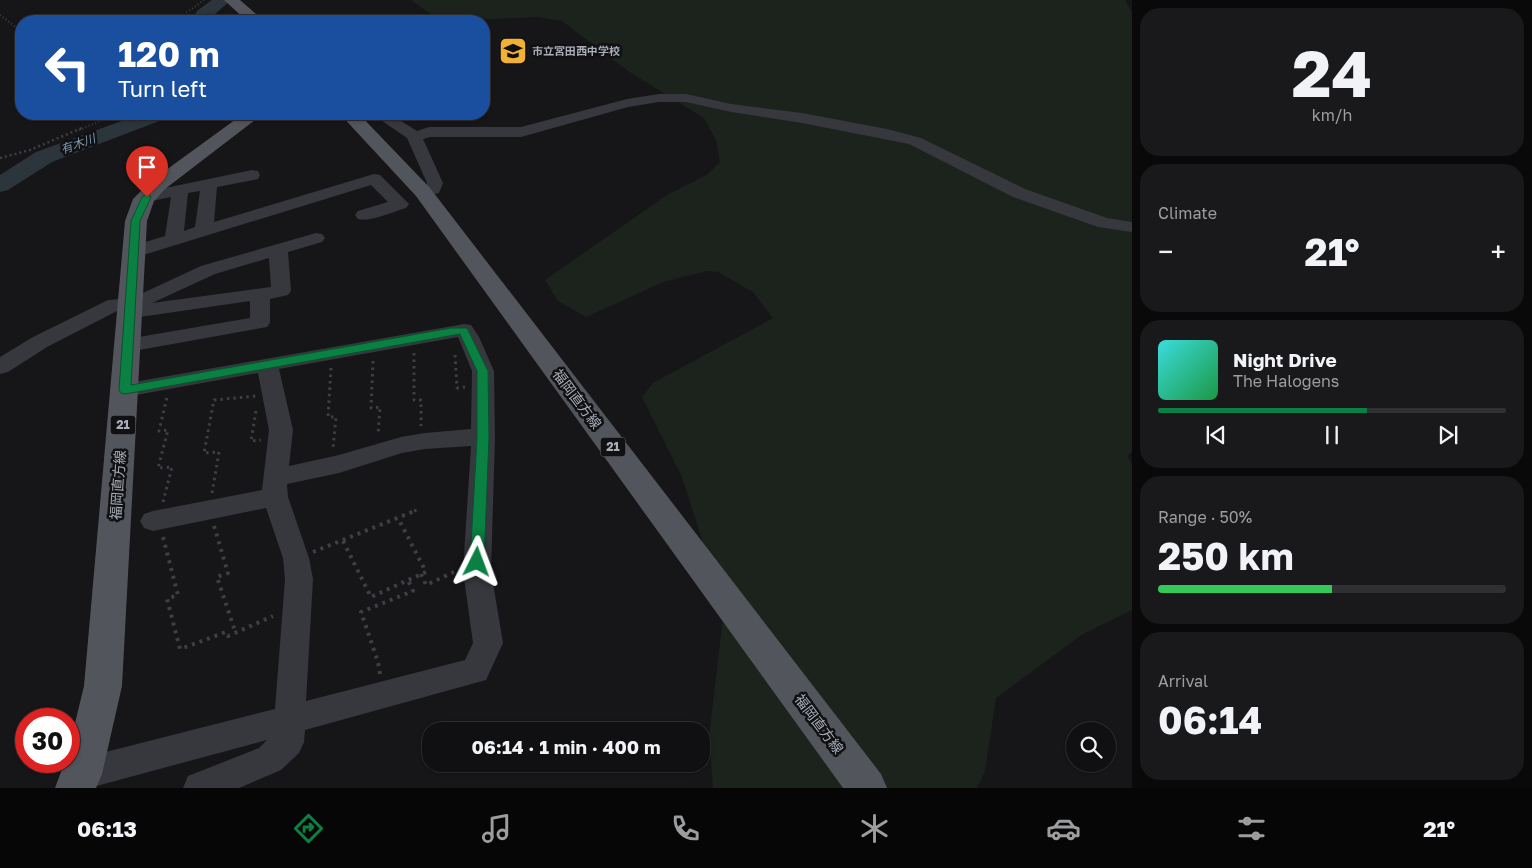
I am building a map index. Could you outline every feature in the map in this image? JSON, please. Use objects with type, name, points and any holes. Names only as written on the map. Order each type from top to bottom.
[{"type":"main road","points":[[242,4],[251,15]]},
{"type":"main road","name":"福岡直方線","points":[[79,781],[103,686],[136,221],[147,197],[158,185],[246,120]]},
{"type":"main road","name":"福岡直方線","points":[[356,120],[423,192],[867,788]]},
{"type":"street","points":[[414,137],[429,132],[521,132],[627,103],[659,98],[686,98],[731,108],[802,118],[915,141],[1019,193],[1104,223],[1132,227]]},
{"type":"street","points":[[390,120],[409,131],[414,137],[435,183],[433,189],[423,192]]},
{"type":"street","points":[[147,197],[252,175]]},
{"type":"street","points":[[133,252],[374,179],[400,204],[364,215]]},
{"type":"street","points":[[204,231],[209,185]]},
{"type":"street","points":[[174,240],[180,190]]},
{"type":"street","points":[[130,307],[208,270],[316,238]]},
{"type":"street","points":[[0,367],[40,342],[114,304],[130,307],[281,291],[278,250]]},
{"type":"street","points":[[128,345],[260,323],[260,294]]},
{"type":"street","points":[[79,781],[290,708],[383,694],[475,670],[488,643],[477,571],[477,438],[483,371],[464,330],[125,390]]},
{"type":"street","points":[[200,788],[270,759],[288,742],[299,579],[296,558],[275,487],[281,430],[267,364]]},
{"type":"street","points":[[156,520],[209,510],[332,465],[376,454],[402,445],[477,438]]},
{"type":"path","points":[[183,15],[204,0]]},
{"type":"path","points":[[0,15],[15,26]]},
{"type":"path","points":[[0,158],[30,150],[102,120]]},
{"type":"path","points":[[407,339],[415,356],[414,400],[421,400],[421,442]]},
{"type":"path","points":[[371,345],[373,352],[371,408],[380,407],[376,454]]},
{"type":"path","points":[[328,353],[332,370],[328,417],[336,417],[332,465]]},
{"type":"path","points":[[170,382],[159,431],[168,430],[158,468],[172,467],[156,520],[178,595],[167,599],[180,649],[226,632],[228,636],[235,631],[297,607]]},
{"type":"path","points":[[235,631],[217,577],[228,573],[209,510],[219,452],[204,453],[214,400],[258,396]]},
{"type":"path","points":[[296,558],[417,510]]},
{"type":"path","points":[[343,540],[371,597],[426,572],[398,518]]},
{"type":"path","points":[[421,574],[426,585],[477,562]]},
{"type":"path","points":[[383,694],[378,662],[360,612],[413,590],[408,580]]},
{"type":"shaded area","points":[[411,0],[1125,0],[1132,12],[1132,451],[1128,456],[1132,465],[1132,610],[1083,634],[996,698],[985,771],[977,788],[713,788],[710,728],[724,609],[682,477],[642,397],[653,383],[773,318],[753,292],[718,272],[706,271],[663,282],[586,317],[558,301],[545,280],[667,195],[707,175],[720,162],[716,140],[704,118],[628,71],[562,21],[538,17],[490,19],[490,15],[432,15]]},
{"type":"waterway","name":"有木川","points":[[203,15],[223,0]]},
{"type":"waterway","name":"有木川","points":[[0,185],[44,157],[144,120]]},
{"type":"place","name":"市立宮田西中学校","points":[[513,51]]},
{"type":"route","points":[[147,197],[136,221],[125,390],[464,330],[469,337],[483,371],[483,438],[477,562]]}]
